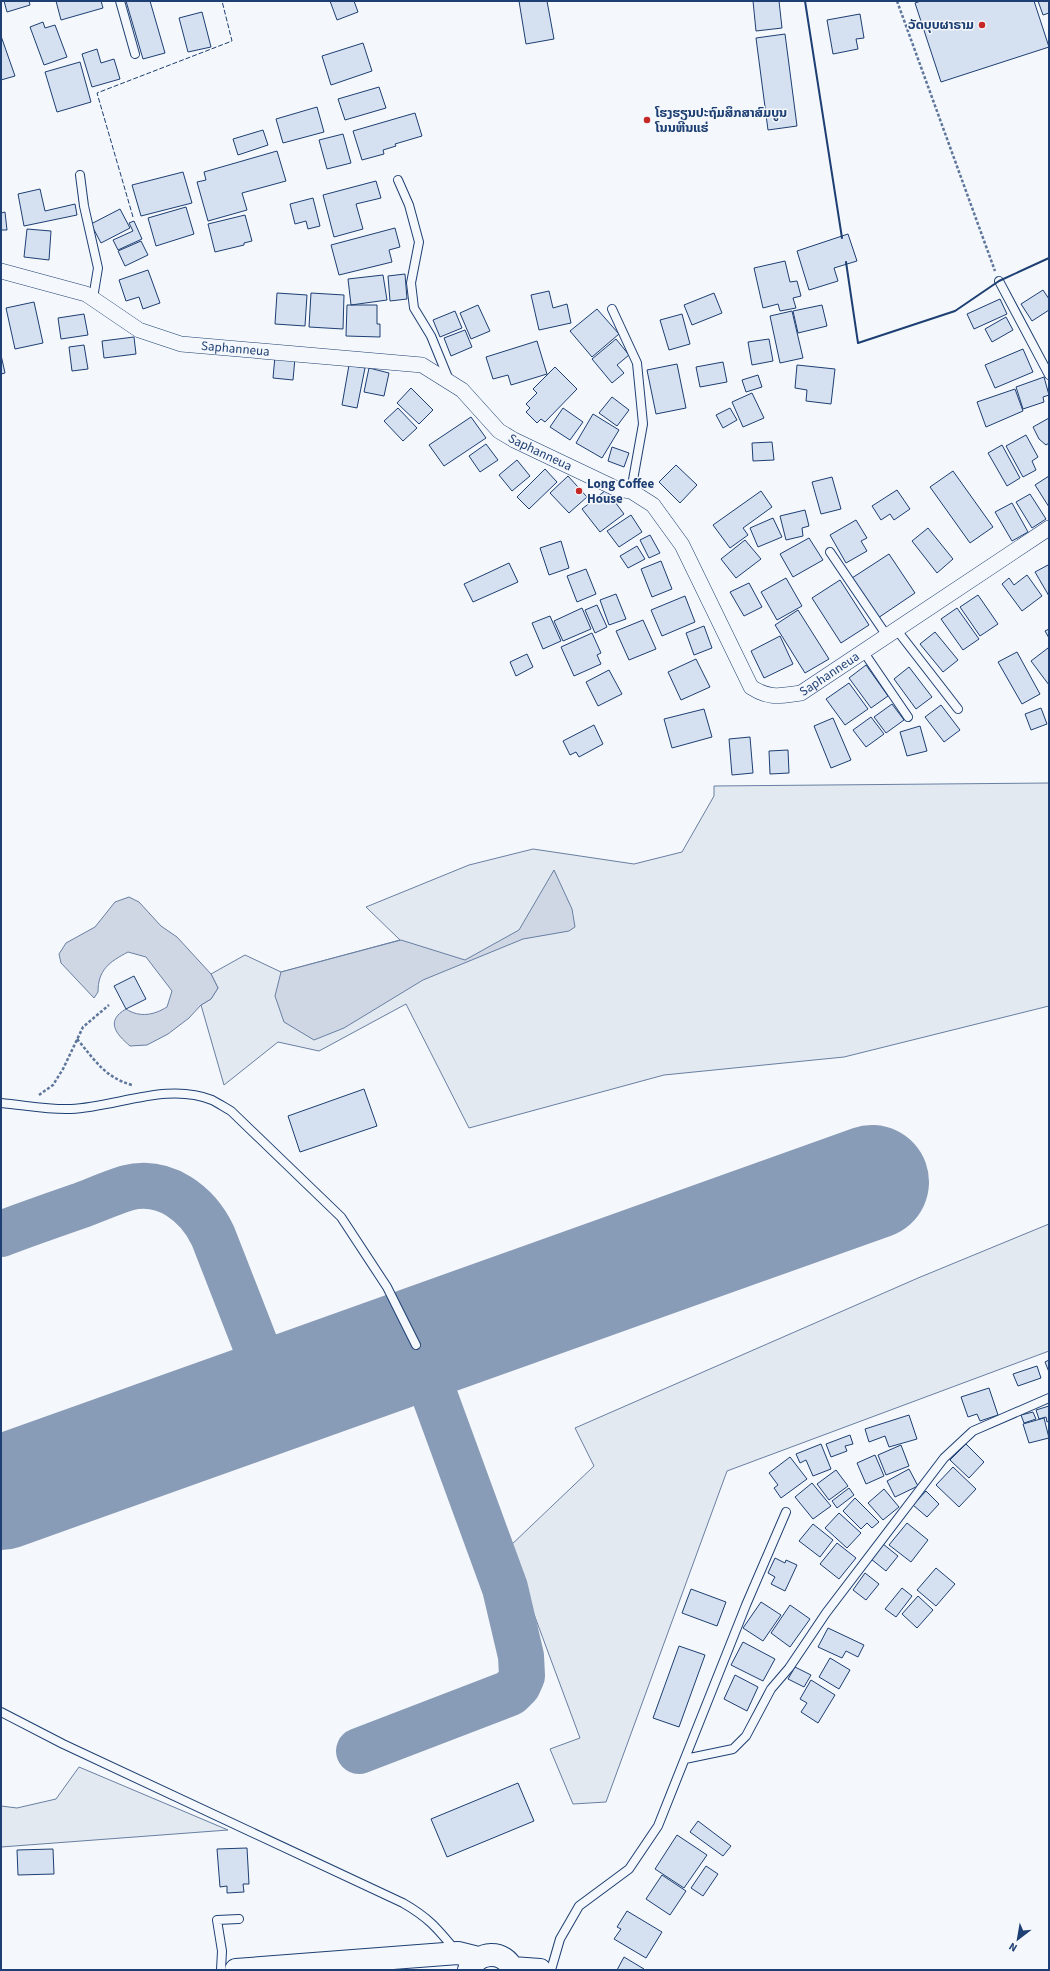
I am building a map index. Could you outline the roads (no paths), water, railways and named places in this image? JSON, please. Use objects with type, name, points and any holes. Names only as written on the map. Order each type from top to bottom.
[{"type":"street","name":"Saphanneua","points":[[1,271],[86,294],[139,330],[181,344],[422,365],[462,390],[504,434],[618,489],[631,491],[653,505],[682,545],[751,687],[762,694],[779,696],[801,693],[1049,528]]},
{"type":"street","points":[[236,1970],[468,1960],[493,1955],[501,1957],[512,1969],[540,1970]]},
{"type":"lane","points":[[120,1],[135,54]]},
{"type":"lane","points":[[80,175],[84,206],[98,268],[93,298]]},
{"type":"lane","points":[[398,180],[409,205],[419,242],[411,283],[414,308],[431,336],[449,381]]},
{"type":"lane","points":[[999,281],[1049,374]]},
{"type":"lane","points":[[612,309],[638,363],[643,424],[631,491]]},
{"type":"lane","points":[[830,552],[891,633],[958,709]]},
{"type":"lane","points":[[863,651],[908,717]]},
{"type":"lane","points":[[1,1103],[70,1109],[95,1107],[171,1093],[193,1095],[212,1100],[230,1111],[341,1217],[387,1287],[416,1345]]},
{"type":"lane","points":[[686,1759],[733,1748],[746,1736],[771,1689],[789,1668],[826,1613],[944,1458],[973,1431],[1049,1398]]},
{"type":"lane","points":[[551,1970],[560,1939],[579,1906],[629,1869],[658,1826],[686,1759],[746,1605],[786,1512]]},
{"type":"lane","points":[[1,1712],[63,1744],[403,1903],[424,1915],[468,1960]]},
{"type":"lane","points":[[221,1970],[222,1951],[217,1920],[239,1919]]},
{"type":"place","name":"ວັດບຸບຜາຣາມ","points":[[982,25]]},
{"type":"place","name":"ໂຮງຮຽນປະຖົມສຶກສາສົມບູນ ໂນນຫີນແຮ່","points":[[647,120]]},
{"type":"place","name":"Long Coffee House","points":[[579,491]]}]
